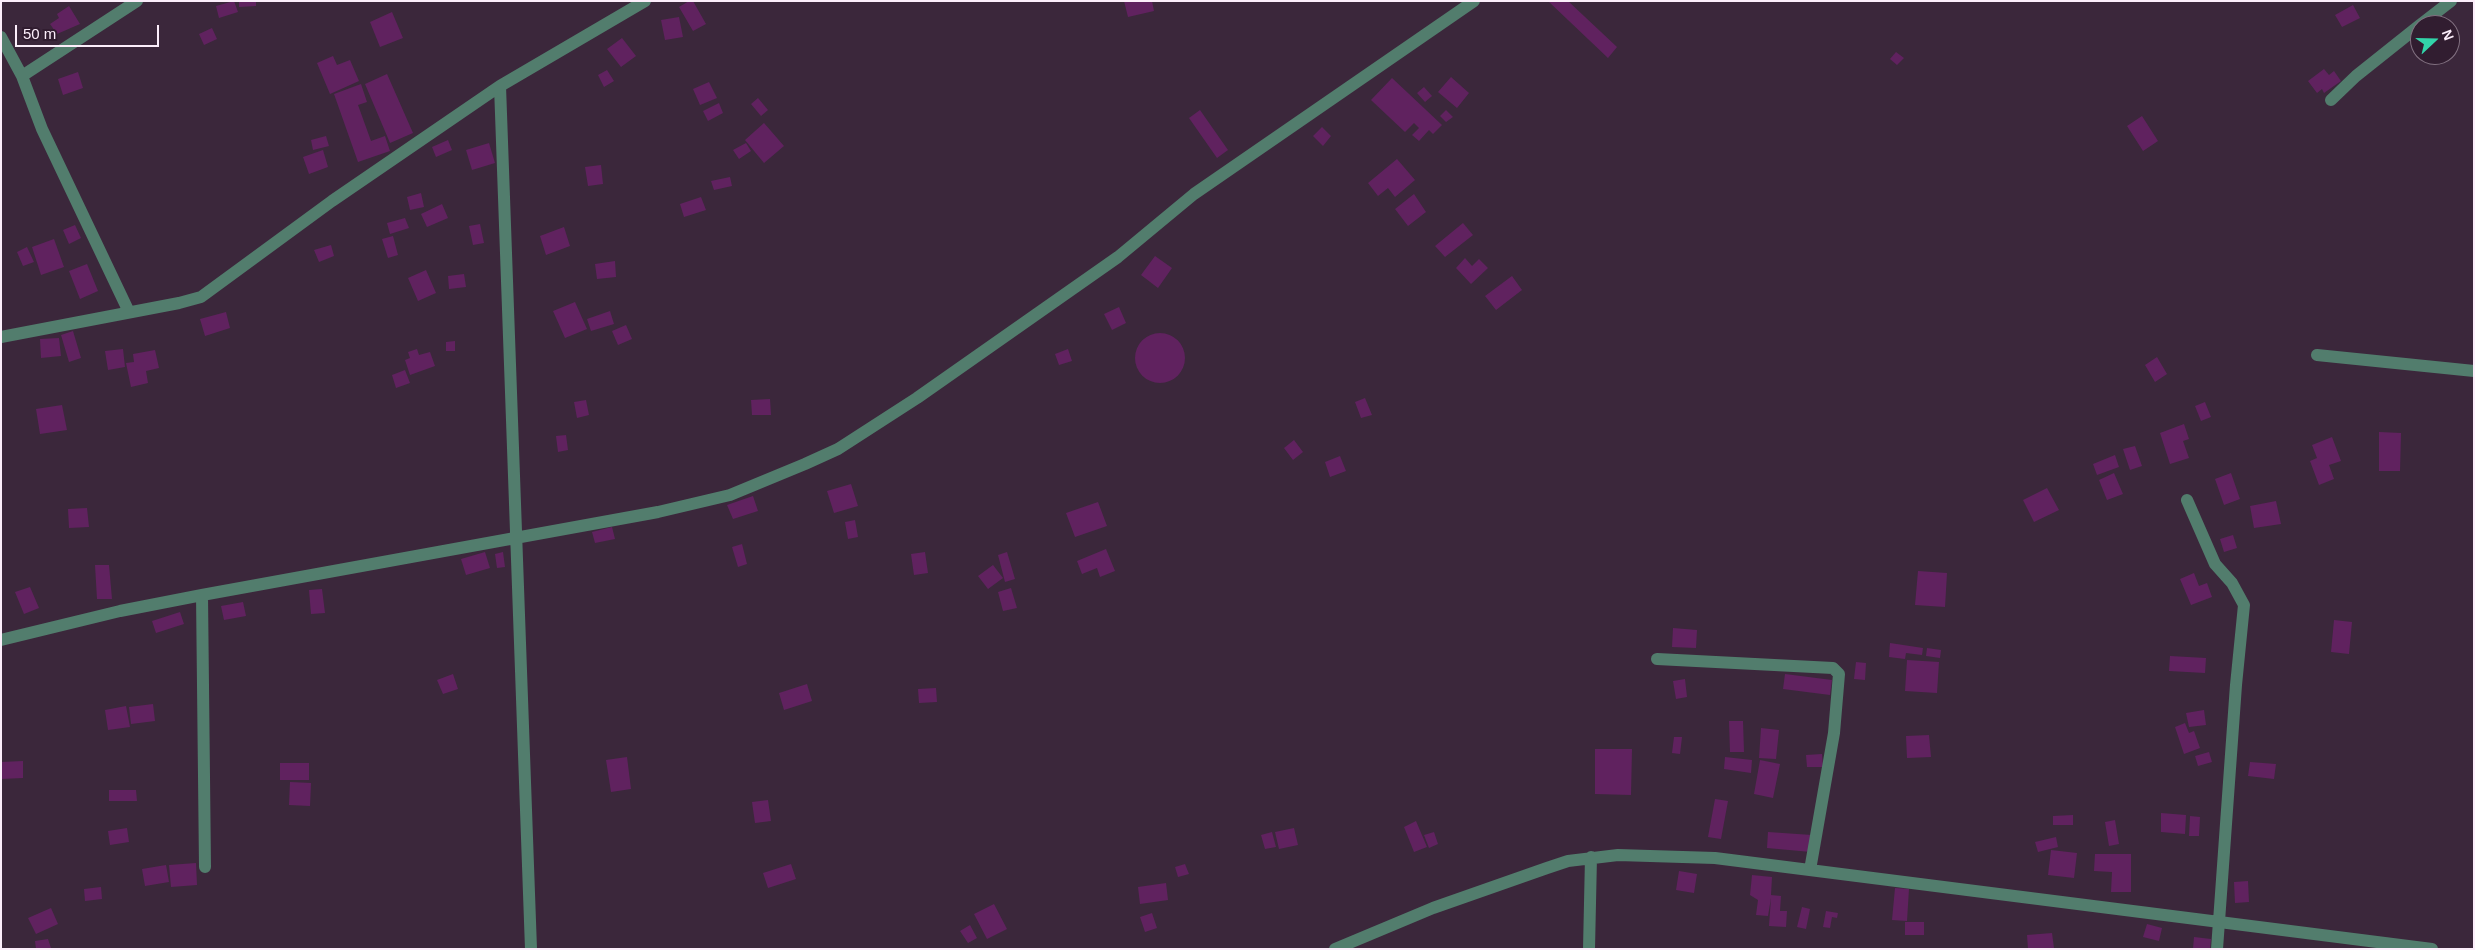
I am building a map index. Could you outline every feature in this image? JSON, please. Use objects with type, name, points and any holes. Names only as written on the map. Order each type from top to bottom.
[{"type":"street","points":[[22,76],[137,1]]},
{"type":"street","points":[[1,337],[201,297],[332,201],[500,86],[645,1]]},
{"type":"street","points":[[1,640],[202,595],[658,512],[730,495],[838,449],[917,398],[1094,274],[1194,194],[1474,1]]},
{"type":"street","points":[[2433,15],[2451,1]]},
{"type":"street","points":[[2331,100],[2356,76],[2410,33]]},
{"type":"street","points":[[1,37],[22,76],[42,128],[129,312]]},
{"type":"street","points":[[500,86],[531,949]]},
{"type":"street","points":[[2318,355],[2474,371]]},
{"type":"street","points":[[2187,500],[2214,564],[2232,583],[2244,605],[2236,685],[2217,949]]},
{"type":"street","points":[[202,595],[205,867]]},
{"type":"street","points":[[1656,659],[1833,668],[1839,674],[1834,734],[1810,870]]},
{"type":"street","points":[[1335,949],[1433,908],[1568,861],[1591,857],[1668,856],[1715,858],[2432,949]]},
{"type":"street","points":[[1589,949],[1591,857]]},
{"type":"building","points":[[234,1],[238,12],[219,18],[216,6]]},
{"type":"building","points":[[239,1],[256,1],[256,6],[239,7]]},
{"type":"building","points":[[689,1],[693,1],[706,24],[693,31],[679,7]]},
{"type":"building","points":[[1124,1],[1152,1],[1154,11],[1128,17]]},
{"type":"building","points":[[1548,1],[1568,1],[1617,47],[1608,58]]},
{"type":"building","points":[[2353,5],[2360,18],[2342,27],[2335,15]]},
{"type":"building","points":[[69,6],[80,24],[57,34],[50,24],[59,18],[57,14]]},
{"type":"building","points":[[392,12],[403,38],[380,47],[370,22]]},
{"type":"building","points":[[679,17],[683,37],[665,40],[661,20]]},
{"type":"building","points":[[212,28],[217,39],[204,45],[199,34]]},
{"type":"building","points":[[622,38],[636,56],[621,67],[607,49]]},
{"type":"building","points":[[1896,52],[1904,58],[1897,65],[1890,59]]},
{"type":"building","points":[[333,56],[337,65],[350,60],[359,81],[330,94],[317,63]]},
{"type":"building","points":[[2324,69],[2329,75],[2334,71],[2341,81],[2324,93],[2322,89],[2317,93],[2308,81]]},
{"type":"building","points":[[607,70],[614,81],[604,87],[598,75]]},
{"type":"building","points":[[78,72],[83,88],[63,95],[58,79]]},
{"type":"building","points":[[387,74],[413,133],[390,143],[365,84]]},
{"type":"building","points":[[1451,77],[1469,93],[1457,108],[1438,92]]},
{"type":"building","points":[[1392,78],[1442,125],[1433,134],[1429,130],[1419,141],[1412,135],[1419,128],[1414,123],[1405,132],[1371,100]]},
{"type":"building","points":[[709,82],[717,98],[700,105],[693,89]]},
{"type":"building","points":[[361,84],[367,102],[358,105],[371,141],[385,136],[390,151],[358,162],[334,94]]},
{"type":"building","points":[[1424,87],[1432,96],[1425,102],[1417,93]]},
{"type":"building","points":[[758,98],[768,110],[761,116],[751,104]]},
{"type":"building","points":[[719,103],[723,113],[708,121],[703,111]]},
{"type":"building","points":[[1200,110],[1228,150],[1217,158],[1189,118]]},
{"type":"building","points":[[1446,110],[1453,117],[1446,122],[1440,116]]},
{"type":"building","points":[[2142,116],[2158,141],[2143,151],[2127,126]]},
{"type":"building","points":[[764,123],[784,146],[764,163],[745,140]]},
{"type":"building","points":[[1322,127],[1331,136],[1323,146],[1313,136]]},
{"type":"building","points":[[326,136],[329,146],[313,150],[311,140]]},
{"type":"building","points":[[448,140],[452,150],[436,157],[432,147]]},
{"type":"building","points":[[489,143],[495,163],[472,170],[466,150]]},
{"type":"building","points":[[746,143],[751,151],[739,159],[733,150]]},
{"type":"building","points":[[323,150],[328,167],[309,174],[303,157]]},
{"type":"building","points":[[1397,159],[1415,180],[1395,197],[1388,188],[1378,196],[1368,183]]},
{"type":"building","points":[[601,165],[603,184],[588,186],[585,167]]},
{"type":"building","points":[[730,177],[732,186],[714,190],[711,181]]},
{"type":"building","points":[[421,193],[424,207],[410,210],[407,197]]},
{"type":"building","points":[[1414,194],[1426,212],[1408,226],[1395,209]]},
{"type":"building","points":[[701,197],[706,210],[684,217],[680,204]]},
{"type":"building","points":[[442,204],[448,218],[427,227],[421,214]]},
{"type":"building","points":[[405,218],[409,228],[390,234],[387,223]]},
{"type":"building","points":[[1463,223],[1473,235],[1445,257],[1435,246]]},
{"type":"building","points":[[480,224],[484,243],[473,245],[469,226]]},
{"type":"building","points":[[75,225],[81,238],[69,244],[63,230]]},
{"type":"building","points":[[564,227],[570,246],[546,255],[540,236]]},
{"type":"building","points":[[393,236],[398,255],[388,258],[382,239]]},
{"type":"building","points":[[54,239],[64,267],[41,275],[32,247]]},
{"type":"building","points":[[331,245],[334,256],[319,262],[314,250]]},
{"type":"building","points":[[27,247],[34,262],[23,266],[17,252]]},
{"type":"building","points":[[1155,256],[1172,268],[1158,288],[1141,275]]},
{"type":"building","points":[[1465,258],[1472,266],[1479,259],[1488,268],[1471,284],[1456,268]]},
{"type":"building","points":[[615,261],[616,277],[597,279],[595,264]]},
{"type":"building","points":[[87,264],[98,291],[80,299],[69,271]]},
{"type":"building","points":[[426,270],[436,293],[418,301],[408,278]]},
{"type":"building","points":[[464,274],[466,287],[449,289],[448,276]]},
{"type":"building","points":[[1512,276],[1522,290],[1496,310],[1485,296]]},
{"type":"building","points":[[575,302],[587,329],[565,338],[553,311]]},
{"type":"building","points":[[1119,307],[1126,323],[1112,330],[1104,314]]},
{"type":"building","points":[[610,311],[614,324],[591,331],[587,319]]},
{"type":"building","points":[[226,312],[230,328],[205,336],[200,319]]},
{"type":"building","points":[[626,325],[632,339],[618,345],[612,331]]},
{"type":"building","points":[[73,331],[81,358],[69,362],[61,335]]},
{"type":"building","points":[[1160,333],[1170,335],[1178,340],[1183,348],[1185,358],[1183,368],[1178,376],[1170,381],[1160,383],[1150,381],[1142,376],[1137,368],[1135,358],[1137,348],[1142,340],[1150,335]]},
{"type":"building","points":[[59,338],[61,356],[41,358],[40,339]]},
{"type":"building","points":[[455,341],[455,351],[446,351],[446,342]]},
{"type":"building","points":[[123,349],[125,367],[108,370],[105,351]]},
{"type":"building","points":[[417,349],[419,355],[430,352],[435,366],[410,375],[405,360],[410,358],[408,352]]},
{"type":"building","points":[[1068,349],[1072,361],[1059,365],[1055,354]]},
{"type":"building","points":[[155,350],[159,368],[146,371],[148,383],[131,387],[126,363],[134,362],[133,354]]},
{"type":"building","points":[[2157,357],[2167,374],[2155,382],[2145,365]]},
{"type":"building","points":[[405,370],[410,383],[396,388],[392,375]]},
{"type":"building","points":[[1365,398],[1372,415],[1361,418],[1355,402]]},
{"type":"building","points":[[770,399],[771,415],[752,415],[751,400]]},
{"type":"building","points":[[586,400],[589,415],[577,418],[574,402]]},
{"type":"building","points":[[2205,402],[2211,417],[2201,421],[2195,406]]},
{"type":"building","points":[[62,405],[67,430],[40,434],[36,409]]},
{"type":"building","points":[[2184,424],[2189,439],[2183,441],[2189,458],[2170,464],[2160,433]]},
{"type":"building","points":[[2379,432],[2401,433],[2400,471],[2379,471]]},
{"type":"building","points":[[566,435],[568,450],[558,452],[556,436]]},
{"type":"building","points":[[2332,437],[2341,461],[2329,465],[2334,479],[2319,485],[2310,461],[2317,458],[2312,445]]},
{"type":"building","points":[[1294,440],[1303,452],[1293,460],[1284,448]]},
{"type":"building","points":[[2135,446],[2142,466],[2130,470],[2123,449]]},
{"type":"building","points":[[2115,455],[2119,467],[2097,475],[2093,464]]},
{"type":"building","points":[[1340,456],[1346,471],[1330,477],[1325,462]]},
{"type":"building","points":[[2114,473],[2123,494],[2107,500],[2099,480]]},
{"type":"building","points":[[2231,473],[2240,499],[2224,505],[2215,479]]},
{"type":"building","points":[[851,484],[858,506],[834,513],[827,491]]},
{"type":"building","points":[[2047,488],[2059,510],[2034,522],[2023,500]]},
{"type":"building","points":[[753,496],[758,511],[733,519],[727,505]]},
{"type":"building","points":[[2276,501],[2281,524],[2254,528],[2250,506]]},
{"type":"building","points":[[1098,502],[1107,526],[1075,537],[1066,513]]},
{"type":"building","points":[[87,508],[89,527],[69,528],[68,509]]},
{"type":"building","points":[[855,520],[858,537],[848,539],[845,522]]},
{"type":"building","points":[[612,527],[615,539],[595,543],[592,532]]},
{"type":"building","points":[[2233,535],[2237,548],[2224,552],[2220,539]]},
{"type":"building","points":[[742,544],[747,564],[738,567],[732,547]]},
{"type":"building","points":[[1106,549],[1115,571],[1100,577],[1097,568],[1082,574],[1077,561]]},
{"type":"building","points":[[485,552],[490,568],[466,575],[461,559]]},
{"type":"building","points":[[503,552],[505,567],[497,568],[495,554]]},
{"type":"building","points":[[925,552],[928,573],[914,575],[911,554]]},
{"type":"building","points":[[1007,552],[1015,579],[1005,582],[998,555]]},
{"type":"building","points":[[95,565],[109,565],[112,599],[97,599]]},
{"type":"building","points":[[993,565],[1003,578],[988,589],[978,576]]},
{"type":"building","points":[[1918,571],[1947,573],[1945,607],[1915,605]]},
{"type":"building","points":[[2194,573],[2199,586],[2207,583],[2212,597],[2191,605],[2180,579]]},
{"type":"building","points":[[30,587],[39,608],[24,614],[15,592]]},
{"type":"building","points":[[1011,588],[1017,608],[1003,611],[998,592]]},
{"type":"building","points":[[322,589],[325,613],[311,614],[309,590]]},
{"type":"building","points":[[243,602],[246,616],[224,620],[221,606]]},
{"type":"building","points":[[180,612],[184,624],[156,633],[152,621]]},
{"type":"building","points":[[2334,620],[2352,622],[2349,654],[2331,652]]},
{"type":"building","points":[[1673,628],[1697,630],[1696,648],[1672,647]]},
{"type":"building","points":[[1890,643],[1923,648],[1922,655],[1906,653],[1905,659],[1889,657]]},
{"type":"building","points":[[1927,648],[1941,650],[1940,658],[1926,656]]},
{"type":"building","points":[[2170,656],[2206,658],[2205,673],[2169,671]]},
{"type":"building","points":[[1907,660],[1939,662],[1937,693],[1905,691]]},
{"type":"building","points":[[1856,662],[1866,663],[1865,680],[1854,679]]},
{"type":"building","points":[[453,674],[458,689],[443,694],[437,680]]},
{"type":"building","points":[[1785,674],[1832,680],[1830,695],[1783,689]]},
{"type":"building","points":[[1685,679],[1687,697],[1676,699],[1673,681]]},
{"type":"building","points":[[807,684],[812,701],[784,710],[779,693]]},
{"type":"building","points":[[936,688],[937,702],[919,703],[918,689]]},
{"type":"building","points":[[153,704],[155,721],[131,724],[129,707]]},
{"type":"building","points":[[126,706],[130,727],[108,730],[105,710]]},
{"type":"building","points":[[2204,710],[2206,725],[2189,727],[2186,713]]},
{"type":"building","points":[[1729,721],[1743,721],[1744,752],[1730,752]]},
{"type":"building","points":[[2185,723],[2189,733],[2194,731],[2200,748],[2184,754],[2175,727]]},
{"type":"building","points":[[1761,728],[1779,730],[1776,759],[1759,758]]},
{"type":"building","points":[[1929,735],[1931,757],[1907,758],[1906,736]]},
{"type":"building","points":[[1674,737],[1682,737],[1680,754],[1672,753]]},
{"type":"building","points":[[1595,749],[1632,749],[1631,795],[1595,794]]},
{"type":"building","points":[[2209,752],[2212,762],[2198,766],[2195,756]]},
{"type":"building","points":[[1822,754],[1823,767],[1807,767],[1806,755]]},
{"type":"building","points":[[627,757],[631,789],[611,792],[606,760]]},
{"type":"building","points":[[1725,757],[1752,760],[1751,773],[1724,769]]},
{"type":"building","points":[[1760,760],[1780,764],[1773,798],[1754,794]]},
{"type":"building","points":[[23,761],[23,778],[1,779],[1,762]]},
{"type":"building","points":[[2250,762],[2276,764],[2274,779],[2248,776]]},
{"type":"building","points":[[280,763],[309,763],[309,780],[280,780]]},
{"type":"building","points":[[290,782],[311,783],[310,806],[289,805]]},
{"type":"building","points":[[109,790],[136,790],[137,801],[109,801]]},
{"type":"building","points":[[1715,799],[1728,801],[1721,839],[1708,837]]},
{"type":"building","points":[[768,800],[771,821],[755,823],[752,802]]},
{"type":"building","points":[[2161,813],[2186,815],[2185,834],[2161,832]]},
{"type":"building","points":[[2073,815],[2073,825],[2053,825],[2053,816]]},
{"type":"building","points":[[2190,816],[2200,817],[2199,836],[2189,836]]},
{"type":"building","points":[[2115,820],[2119,844],[2109,846],[2105,822]]},
{"type":"building","points":[[1416,821],[1427,847],[1414,852],[1404,827]]},
{"type":"building","points":[[127,828],[129,842],[110,845],[108,831]]},
{"type":"building","points":[[1294,828],[1298,845],[1279,849],[1275,832]]},
{"type":"building","points":[[1272,832],[1276,847],[1265,849],[1261,835]]},
{"type":"building","points":[[1434,832],[1438,844],[1429,848],[1424,835]]},
{"type":"building","points":[[1768,832],[1812,835],[1811,852],[1767,848]]},
{"type":"building","points":[[2056,837],[2058,847],[2038,852],[2035,842]]},
{"type":"building","points":[[2051,850],[2077,853],[2074,878],[2048,875]]},
{"type":"building","points":[[2095,854],[2131,854],[2131,892],[2111,892],[2112,872],[2094,871]]},
{"type":"building","points":[[196,863],[197,885],[171,887],[169,865]]},
{"type":"building","points":[[791,864],[796,879],[768,888],[763,873]]},
{"type":"building","points":[[1185,864],[1189,874],[1178,877],[1175,867]]},
{"type":"building","points":[[166,865],[169,882],[145,886],[142,869]]},
{"type":"building","points":[[1679,871],[1697,874],[1694,893],[1676,890]]},
{"type":"building","points":[[1752,875],[1772,877],[1771,895],[1781,896],[1780,911],[1787,911],[1786,927],[1769,926],[1771,898],[1768,916],[1756,915],[1758,900],[1750,895]]},
{"type":"building","points":[[2248,881],[2249,902],[2235,903],[2234,882]]},
{"type":"building","points":[[1166,883],[1168,900],[1140,904],[1138,887]]},
{"type":"building","points":[[101,887],[102,899],[85,901],[84,889]]},
{"type":"building","points":[[1895,888],[1909,889],[1907,921],[1892,920]]},
{"type":"building","points":[[994,904],[1007,929],[987,939],[974,914]]},
{"type":"building","points":[[1802,907],[1810,909],[1806,929],[1797,927]]},
{"type":"building","points":[[51,908],[58,924],[36,934],[28,918]]},
{"type":"building","points":[[1826,911],[1838,913],[1837,918],[1832,917],[1830,928],[1823,927]]},
{"type":"building","points":[[1152,913],[1157,928],[1145,932],[1140,917]]},
{"type":"building","points":[[1905,922],[1924,922],[1924,935],[1905,935]]},
{"type":"building","points":[[2147,924],[2162,928],[2159,941],[2143,937]]},
{"type":"building","points":[[970,925],[977,938],[968,943],[960,931]]},
{"type":"building","points":[[2052,933],[2054,948],[2028,949],[2027,935]]},
{"type":"building","points":[[2194,937],[2211,939],[2210,949],[2193,949]]},
{"type":"building","points":[[48,939],[51,948],[36,949],[35,941]]}]
